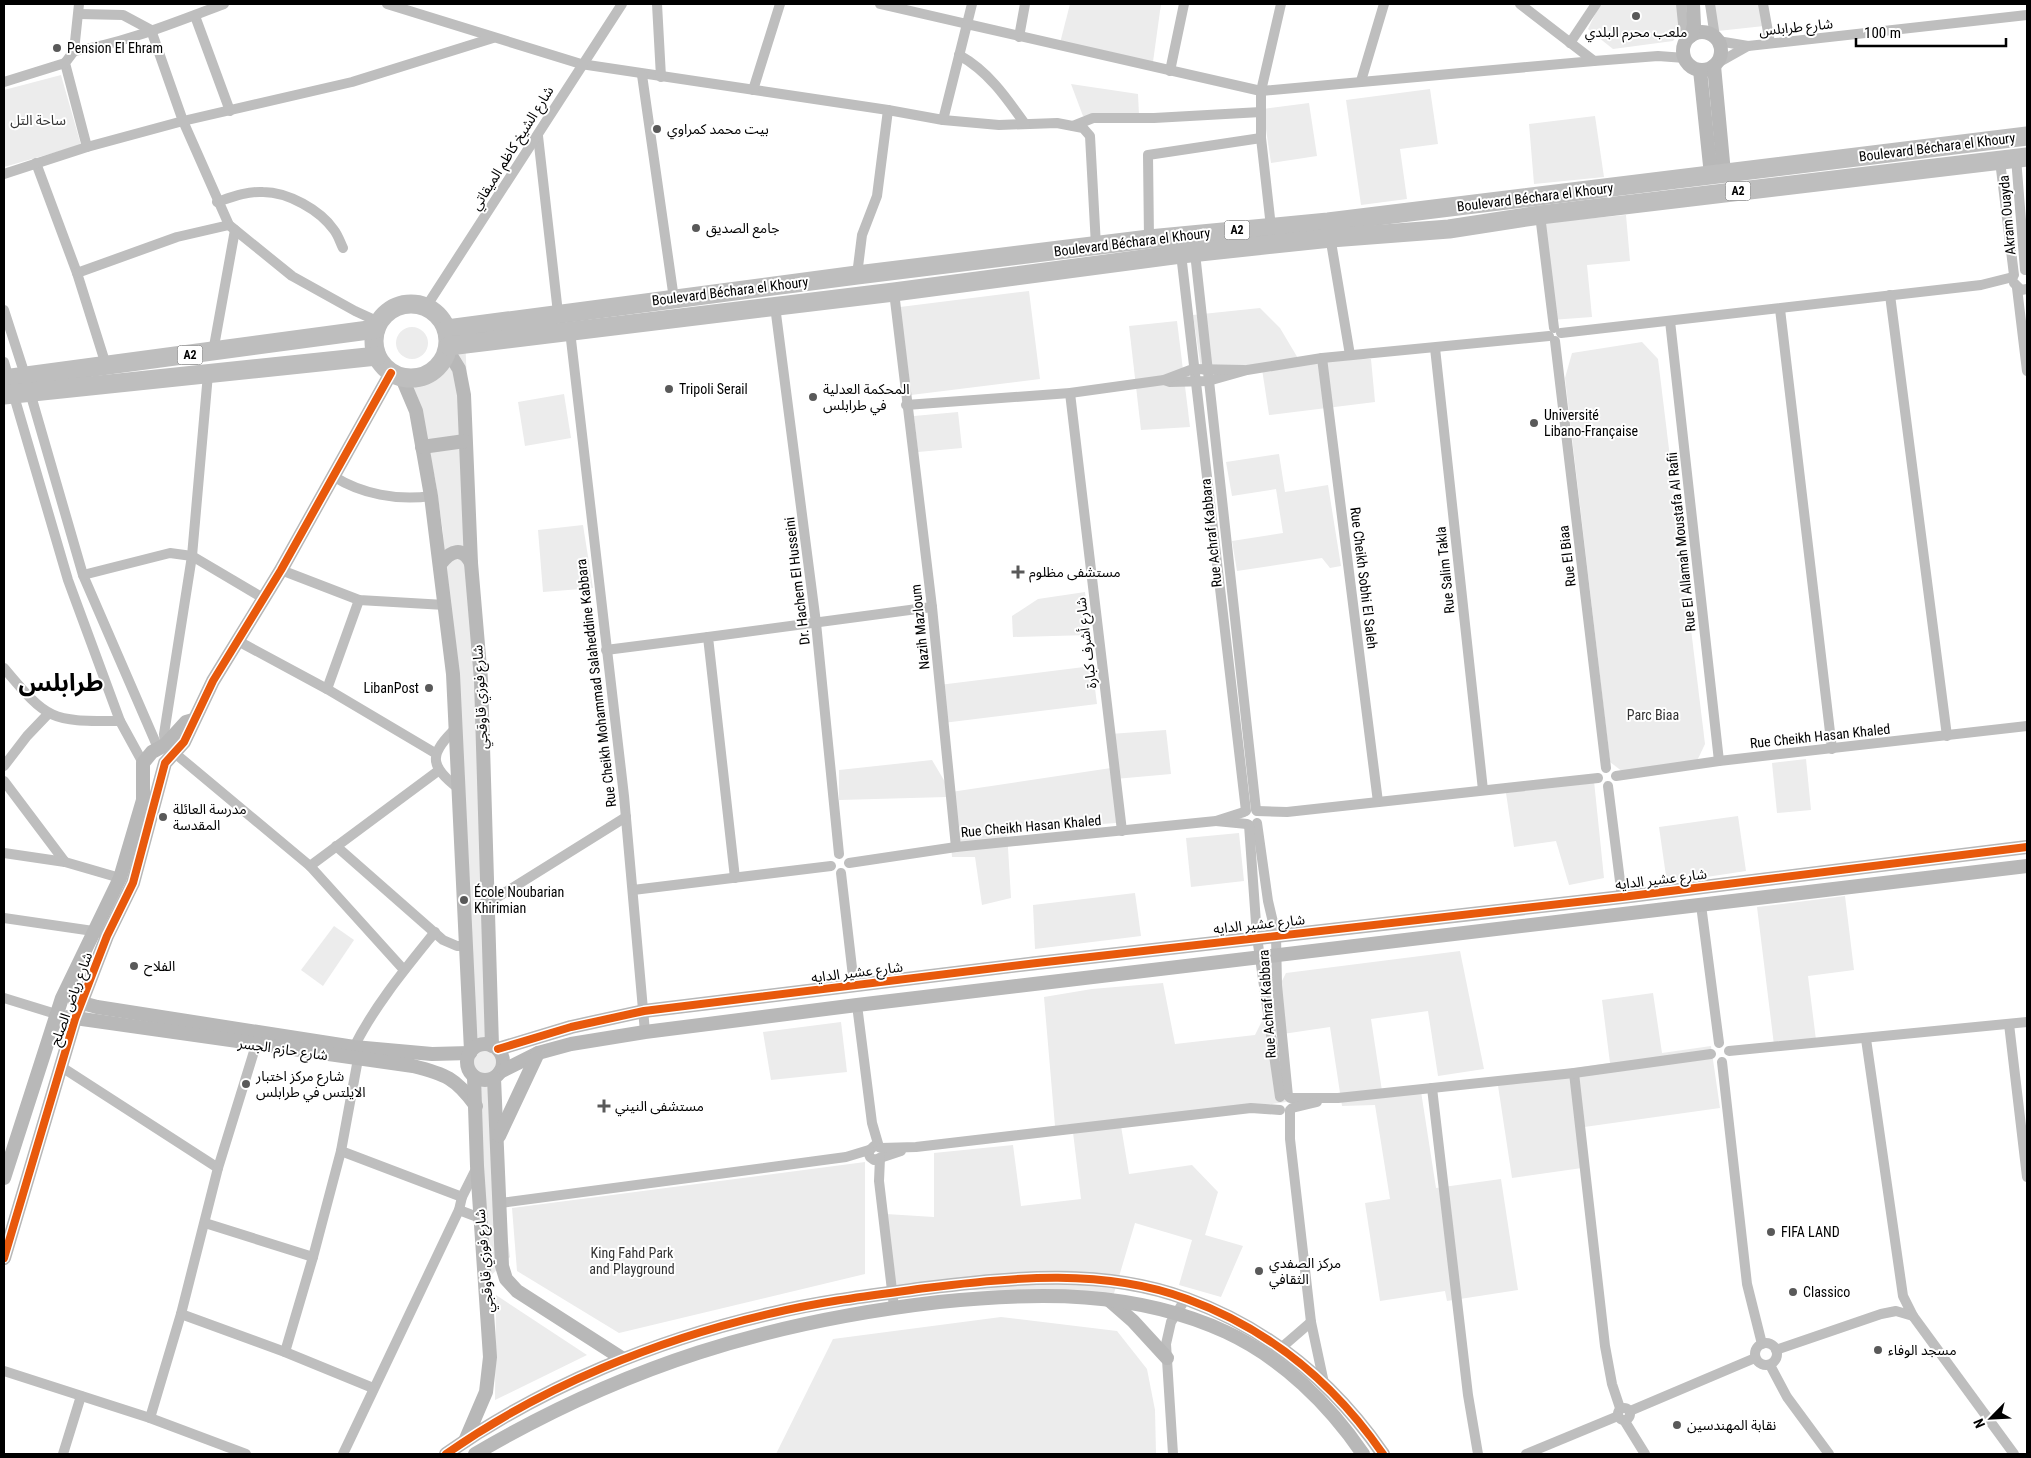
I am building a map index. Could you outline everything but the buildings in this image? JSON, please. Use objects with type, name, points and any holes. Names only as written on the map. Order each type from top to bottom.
[{"type":"highway","name":"Boulevard Béchara el Khoury","points":[[448,342],[570,331],[894,292],[1188,253],[1330,230],[1718,174],[2027,136]]},
{"type":"highway","points":[[1853,158],[1856,177]]},
{"type":"highway","name":"Boulevard Béchara el Khoury","points":[[448,342],[558,313],[1149,239],[1271,227],[1330,230],[1448,229],[1540,215],[2015,159]]},
{"type":"highway","name":"A2","points":[[13,382],[106,365],[213,352],[378,326],[395,308],[410,304],[426,307]]},
{"type":"highway","points":[[378,326],[374,346],[377,356],[396,375],[413,379],[425,377],[439,366],[448,342],[442,320],[426,307]]},
{"type":"highway","name":"A2","points":[[13,382],[208,374],[377,356]]},
{"type":"street","points":[[74,51],[89,49],[196,16],[224,4]]},
{"type":"street","points":[[387,4],[581,64],[642,75],[888,110],[943,120],[999,125],[1057,123],[1083,128],[1090,136],[1096,246]]},
{"type":"street","name":"شارع الشيخ كاظم الميقاتي","points":[[426,307],[538,136],[581,64],[622,4]]},
{"type":"street","points":[[657,4],[661,77]]},
{"type":"street","points":[[754,90],[780,4]]},
{"type":"street","points":[[880,4],[1261,91],[1658,56],[1680,49],[1702,32],[1713,37]]},
{"type":"street","points":[[943,120],[972,4]]},
{"type":"street","points":[[1019,37],[1025,4]]},
{"type":"street","points":[[1170,71],[1184,4]]},
{"type":"street","points":[[1271,227],[1261,138],[1261,91],[1281,4]]},
{"type":"street","points":[[1361,81],[1383,4]]},
{"type":"street","points":[[1520,4],[1594,61]]},
{"type":"street","points":[[1570,42],[1596,4]]},
{"type":"street","points":[[1681,4],[1686,45],[1691,66],[1710,67]]},
{"type":"street","points":[[1686,45],[1694,25],[1693,4]]},
{"type":"street","points":[[1700,4],[1721,53],[1710,67],[1718,174]]},
{"type":"street","points":[[1710,4],[1713,37]]},
{"type":"street","points":[[1763,4],[1770,43]]},
{"type":"street","points":[[4,82],[65,63],[74,51],[79,9],[123,15],[151,30],[183,121],[211,188],[232,228],[292,276],[378,326]]},
{"type":"street","name":"شارع طرابلس","points":[[1710,67],[1748,46],[2027,15]]},
{"type":"street","points":[[196,16],[230,111]]},
{"type":"street","name":"شارع طرابلس","points":[[1713,37],[1748,46]]},
{"type":"street","points":[[4,174],[87,147],[183,121],[352,82],[493,38]]},
{"type":"street","points":[[959,56],[975,64],[988,76],[1025,124]]},
{"type":"street","points":[[65,63],[87,147]]},
{"type":"street","points":[[642,75],[674,299]]},
{"type":"street","points":[[856,275],[862,235],[877,196],[888,110]]},
{"type":"street","points":[[1072,126],[1093,118],[1154,118],[1261,112]]},
{"type":"street","points":[[538,136],[558,313]]},
{"type":"street","points":[[1149,239],[1148,155],[1261,138]]},
{"type":"street","points":[[2015,159],[2017,283],[2027,371]]},
{"type":"street","name":"Akram Ouayda","points":[[2015,159],[2026,270]]},
{"type":"street","points":[[36,164],[77,274],[106,365]]},
{"type":"street","points":[[218,202],[247,193],[264,192],[286,196],[323,218],[334,230],[343,248]]},
{"type":"street","name":"Rue El Biaa","points":[[1540,215],[1606,768]]},
{"type":"street","points":[[77,274],[177,237],[232,228]]},
{"type":"street","points":[[213,352],[232,228]]},
{"type":"street","points":[[1330,230],[1350,355]]},
{"type":"street","name":"Rue Achraf Kabbara","points":[[1188,253],[1207,368],[1252,817],[1260,957],[1290,1139],[1311,1322],[1324,1383]]},
{"type":"street","name":"Rue Achraf Kabbara","points":[[1188,253],[1194,382],[1252,817],[1276,935],[1278,955],[1277,985],[1285,1104]]},
{"type":"street","points":[[2017,283],[2017,272],[2026,270]]},
{"type":"street","points":[[906,405],[1070,393],[1164,380],[1208,381],[1246,370],[1322,358],[1435,348],[1981,285],[2017,283]]},
{"type":"street","name":"Nazih Mazloum","points":[[894,292],[906,405],[932,607],[956,847]]},
{"type":"street","points":[[1890,296],[1947,736]]},
{"type":"street","name":"Dr. Hachem El Husseini","points":[[775,306],[816,623],[839,854]]},
{"type":"street","points":[[1780,309],[1832,749]]},
{"type":"street","points":[[4,310],[13,382],[68,580],[120,721],[143,763],[148,756],[166,749],[186,722],[193,720],[281,570],[333,476],[396,375]]},
{"type":"street","name":"Rue El Allamah Moustafa Al Rafii","points":[[1670,321],[1719,760]]},
{"type":"street","name":"Rue Cheikh Mohammad Salaheddine Kabbara","points":[[570,331],[626,817],[645,1032]]},
{"type":"street","name":"شارع فوزي قاوقجي","points":[[448,342],[462,381],[466,441],[471,563],[481,680],[495,1048]]},
{"type":"street","name":"Rue Salim Takla","points":[[1435,348],[1483,790]]},
{"type":"street","name":"Rue Cheikh Sobhi El Saleh","points":[[1322,358],[1378,802]]},
{"type":"street","points":[[1164,380],[1193,369],[1246,370]]},
{"type":"street","points":[[166,749],[164,734],[192,556],[208,374]]},
{"type":"street","name":"شارع فوزي قاوقجي","points":[[396,375],[416,412],[431,496],[454,674],[470,1052]]},
{"type":"street","points":[[13,382],[83,575],[166,749],[310,866],[404,970]]},
{"type":"street","name":"شارع أشرف كبارة","points":[[1070,393],[1122,831]]},
{"type":"street","points":[[422,447],[466,441]]},
{"type":"street","points":[[333,476],[347,485],[392,497],[414,498],[431,496]]},
{"type":"street","points":[[440,563],[448,554],[458,551],[464,553],[471,563]]},
{"type":"street","points":[[83,575],[170,553],[192,556],[263,598]]},
{"type":"street","points":[[281,570],[359,600],[445,605]]},
{"type":"street","points":[[327,689],[359,600]]},
{"type":"street","points":[[606,650],[932,607]]},
{"type":"street","points":[[708,637],[735,878]]},
{"type":"street","points":[[238,641],[327,689],[436,753]]},
{"type":"street","points":[[4,668],[22,689],[48,714],[71,721],[120,721]]},
{"type":"street","points":[[4,766],[27,736],[48,714]]},
{"type":"street","name":"Rue Cheikh Hasan Khaled","points":[[1616,776],[1719,760],[2027,726]]},
{"type":"street","points":[[457,728],[446,738],[436,753],[435,763],[438,771],[459,789]]},
{"type":"street","name":"شارع رياض الصلح","points":[[4,1178],[62,998],[133,883],[165,763],[166,749]]},
{"type":"street","name":"شارع رياض الصلح","points":[[4,1258],[60,1066],[82,1003],[101,934],[143,800],[143,763]]},
{"type":"street","points":[[1606,768],[1611,768],[1616,776],[1613,784],[1608,786],[1600,782],[1598,778],[1599,773],[1606,768]]},
{"type":"street","points":[[310,866],[438,771]]},
{"type":"street","name":"Rue Cheikh Hasan Khaled","points":[[849,863],[956,847],[1216,821],[1598,778]]},
{"type":"street","points":[[1608,786],[1622,897]]},
{"type":"street","points":[[5,787],[65,862]]},
{"type":"street","points":[[488,903],[626,817]]},
{"type":"street","points":[[336,846],[450,944],[466,946]]},
{"type":"street","name":"شارع عشير الدايه","points":[[495,1048],[570,1027],[644,1011],[1258,937],[1622,897],[2027,847]]},
{"type":"street","points":[[4,853],[65,862],[120,878]]},
{"type":"street","points":[[839,854],[845,856],[849,863],[847,870],[841,873],[835,871],[831,866],[834,857],[839,854]]},
{"type":"street","points":[[633,890],[831,866]]},
{"type":"street","points":[[497,1075],[503,1063],[495,1048],[481,1045],[470,1052],[467,1063],[474,1076],[481,1080],[497,1075],[538,1053],[572,1044],[645,1032],[857,1005],[2027,866]]},
{"type":"street","points":[[841,873],[854,985]]},
{"type":"street","points":[[1702,905],[1719,1044]]},
{"type":"street","points":[[4,918],[101,934]]},
{"type":"street","points":[[285,1352],[341,1151],[356,1053],[365,1026],[404,970],[435,932]]},
{"type":"street","points":[[4,998],[56,1014]]},
{"type":"street","name":"شارع حازم الجسر","points":[[62,998],[356,1053],[440,1072],[454,1080],[476,1106]]},
{"type":"street","points":[[857,1005],[894,1308]]},
{"type":"street","name":"شارع حازم الجسر","points":[[56,1014],[75,1019],[256,1045],[356,1053],[432,1054],[470,1052]]},
{"type":"street","points":[[1729,1051],[2027,1022]]},
{"type":"street","points":[[2009,1024],[2027,1177]]},
{"type":"street","points":[[1866,1039],[1903,1296],[1913,1316],[2014,1454]]},
{"type":"street","points":[[1719,1044],[1724,1044],[1729,1051],[1728,1058],[1722,1062],[1713,1058],[1712,1054],[1713,1047],[1719,1044]]},
{"type":"street","points":[[150,1418],[181,1314],[218,1168],[256,1045]]},
{"type":"street","points":[[498,1139],[538,1053]]},
{"type":"street","points":[[501,1204],[916,1147],[1338,1098],[1574,1073],[1712,1054]]},
{"type":"street","points":[[1722,1062],[1747,1284],[1762,1344]]},
{"type":"street","points":[[60,1066],[218,1168]]},
{"type":"street","points":[[1574,1073],[1605,1346],[1612,1384],[1623,1414],[1645,1454]]},
{"type":"street","name":"شارع فوزي قاوقجي","points":[[497,1075],[503,1273],[517,1291],[623,1359]]},
{"type":"street","name":"شارع فوزي قاوقجي","points":[[465,1441],[481,1405],[489,1376],[490,1336],[480,1218],[474,1076]]},
{"type":"street","points":[[1432,1088],[1468,1395],[1478,1454]]},
{"type":"street","points":[[19,1134],[38,1140]]},
{"type":"street","points":[[341,1151],[462,1197]]},
{"type":"street","points":[[344,1454],[373,1388],[459,1210],[462,1197],[477,1166]]},
{"type":"street","points":[[459,1210],[480,1218]]},
{"type":"street","points":[[205,1223],[313,1257]]},
{"type":"street","points":[[485,1275],[496,1278],[503,1273]]},
{"type":"street","points":[[446,1454],[530,1404],[623,1359],[761,1316],[892,1292],[990,1280],[1055,1278],[1132,1284],[1186,1298],[1234,1319],[1281,1348],[1324,1383],[1345,1405],[1383,1454]]},
{"type":"street","points":[[475,1454],[595,1392],[689,1354],[791,1326],[894,1308],[1011,1296],[1067,1296],[1108,1299],[1175,1313],[1228,1333],[1284,1369],[1334,1416],[1363,1454]]},
{"type":"street","points":[[1896,1311],[1903,1296]]},
{"type":"street","points":[[1173,1454],[1167,1358],[1168,1331],[1175,1313],[1186,1298]]},
{"type":"street","points":[[1108,1299],[1133,1321],[1167,1358]]},
{"type":"street","points":[[1776,1350],[1881,1314],[1896,1311],[1913,1316]]},
{"type":"street","points":[[181,1314],[285,1352],[373,1388]]},
{"type":"street","points":[[1281,1348],[1311,1322]]},
{"type":"street","points":[[1755,1358],[1755,1353],[1762,1344],[1767,1343],[1776,1350]]},
{"type":"street","points":[[1755,1358],[1764,1365],[1770,1365],[1774,1361],[1776,1350]]},
{"type":"street","points":[[1526,1454],[1755,1358]]},
{"type":"street","points":[[1770,1365],[1787,1396],[1829,1454]]},
{"type":"street","points":[[4,1371],[150,1418],[246,1454]]},
{"type":"street","points":[[63,1454],[81,1396]]},
{"type":"green space","points":[[1070,4],[1161,4],[1152,69],[1059,47]]},
{"type":"green space","name":"ملعب محرم البلدي","points":[[1600,4],[1677,4],[1680,32],[1673,41],[1613,49],[1588,29]]},
{"type":"green space","points":[[1714,4],[1760,4],[1764,26],[1718,31]]},
{"type":"green space","name":"ساحة التل","points":[[61,75],[81,145],[4,167],[4,90]]},
{"type":"green space","points":[[1071,84],[1138,94],[1139,115],[1083,116]]},
{"type":"green space","points":[[1430,89],[1438,144],[1400,149],[1407,199],[1361,205],[1346,100]]},
{"type":"green space","points":[[1309,103],[1317,156],[1271,163],[1263,109]]},
{"type":"green space","points":[[1595,116],[1604,177],[1534,184],[1529,124]]},
{"type":"green space","points":[[1626,215],[1630,261],[1587,265],[1592,317],[1551,320],[1542,223]]},
{"type":"green space","points":[[1029,291],[1040,379],[911,395],[900,307]]},
{"type":"green space","points":[[1260,308],[1280,328],[1299,360],[1371,359],[1375,402],[1269,415],[1262,369],[1202,375],[1193,315]]},
{"type":"green space","points":[[1177,321],[1190,427],[1141,430],[1129,326]]},
{"type":"green space","points":[[412,327],[418,328],[423,332],[427,337],[427,349],[423,354],[418,358],[412,359],[406,358],[401,354],[397,349],[396,343],[397,337],[401,332],[406,328]]},
{"type":"green space","points":[[465,336],[502,1196],[510,1257],[479,1287],[453,787],[443,532],[435,478],[409,382],[428,373]]},
{"type":"green space","name":"Parc Biaa","points":[[1642,342],[1658,359],[1705,744],[1696,763],[1627,775],[1610,762],[1565,378],[1572,353]]},
{"type":"green space","points":[[564,394],[571,438],[525,446],[518,402]]},
{"type":"green space","points":[[958,412],[962,448],[918,452],[914,416]]},
{"type":"green space","points":[[1279,454],[1285,492],[1328,485],[1341,566],[1330,568],[1322,558],[1237,571],[1232,541],[1283,533],[1276,489],[1232,496],[1226,462]]},
{"type":"green space","points":[[583,525],[593,588],[543,592],[538,530]]},
{"type":"green space","points":[[1085,592],[1090,635],[1013,637],[1012,616],[1038,599]]},
{"type":"green space","points":[[1092,666],[1097,704],[943,723],[939,685]]},
{"type":"green space","points":[[1166,730],[1171,774],[1115,779],[1116,823],[1007,831],[1011,898],[982,905],[975,857],[952,857],[947,797],[839,800],[839,770],[932,760],[951,792],[1111,768],[1110,734]]},
{"type":"green space","points":[[1806,759],[1811,810],[1777,813],[1772,763]]},
{"type":"green space","points":[[1594,781],[1604,878],[1569,885],[1556,841],[1514,847],[1506,793]]},
{"type":"green space","points":[[1738,816],[1746,871],[1667,883],[1659,827]]},
{"type":"green space","points":[[1239,833],[1244,881],[1191,887],[1186,838]]},
{"type":"green space","points":[[1135,893],[1141,936],[1035,949],[1033,905]]},
{"type":"green space","points":[[1845,896],[1854,970],[1808,976],[1816,1040],[1774,1045],[1757,907]]},
{"type":"green space","points":[[334,926],[354,940],[323,986],[301,970]]},
{"type":"green space","points":[[1460,951],[1484,1069],[1438,1076],[1428,1011],[1371,1019],[1382,1091],[1420,1085],[1436,1188],[1501,1179],[1518,1290],[1447,1301],[1445,1291],[1380,1301],[1365,1203],[1390,1199],[1375,1105],[1342,1106],[1330,1027],[1276,1035],[1286,1102],[1121,1126],[1129,1174],[1192,1165],[1218,1192],[1205,1235],[1243,1246],[1221,1297],[1179,1285],[1192,1240],[1135,1223],[1112,1300],[1027,1291],[959,1290],[891,1294],[886,1214],[934,1217],[934,1153],[1013,1145],[1021,1206],[1081,1199],[1072,1124],[1055,1126],[1044,997],[1092,989],[1163,983],[1175,1044],[1255,1035],[1286,973]]},
{"type":"green space","points":[[1653,993],[1662,1053],[1711,1046],[1720,1108],[1577,1128],[1582,1168],[1512,1178],[1497,1079],[1610,1063],[1602,1000]]},
{"type":"green space","points":[[841,1022],[847,1072],[771,1080],[763,1032]]},
{"type":"green space","name":"King Fahd Park and Playground","points":[[865,1162],[865,1274],[619,1333],[517,1271],[512,1208]]},
{"type":"green space","points":[[496,1295],[587,1355],[495,1400]]},
{"type":"green space","points":[[1001,1317],[1117,1331],[1147,1369],[1155,1410],[1156,1454],[776,1454],[833,1339]]},
{"type":"cycle path","points":[[4,1258],[75,1019],[107,936],[133,883],[165,763],[184,742],[213,681],[281,570],[391,373]]},
{"type":"cycle path","points":[[498,1049],[571,1027],[644,1011],[1037,963],[1622,897],[2027,847]]},
{"type":"cycle path","points":[[446,1454],[483,1429],[562,1386],[645,1351],[687,1336],[792,1309],[830,1302],[926,1288],[1025,1278],[1091,1279],[1123,1283],[1156,1289],[1217,1311],[1245,1326],[1297,1361],[1343,1404],[1383,1454]]},
{"type":"place","name":"ملعب محرم البلدي","points":[[1636,16]]},
{"type":"place","name":"Pension El Ehram","points":[[57,48]]},
{"type":"place","name":"بيت محمد كمراوي","points":[[657,129]]},
{"type":"place","name":"جامع الصديق","points":[[696,228]]},
{"type":"place","name":"Tripoli Serail","points":[[669,389]]},
{"type":"place","name":"المحكمة العدلية في طرابلس","points":[[813,397]]},
{"type":"place","name":"Université Libano-Française","points":[[1534,423]]},
{"type":"place","name":"مستشفى مظلوم","points":[[1018,572]]},
{"type":"place","name":"LibanPost","points":[[429,688]]},
{"type":"place","name":"مدرسة العائلة المقدسة","points":[[163,817]]},
{"type":"place","name":"École Noubarian Khirimian","points":[[464,900]]},
{"type":"place","name":"الفلاح","points":[[134,966]]},
{"type":"place","name":"شارع مركز اختبار الايلتس في طرابلس","points":[[246,1084]]},
{"type":"place","name":"مستشفى النيني","points":[[604,1106]]},
{"type":"place","name":"FIFA LAND","points":[[1771,1232]]},
{"type":"place","name":"مركز الصفدي الثقافي","points":[[1259,1271]]},
{"type":"place","name":"Classico","points":[[1793,1292]]},
{"type":"place","name":"مسجد الوفاء","points":[[1878,1350]]},
{"type":"place","name":"نقابة المهندسين","points":[[1677,1425]]},
{"type":"district","name":"طرابلس","points":[[61,683]]}]
